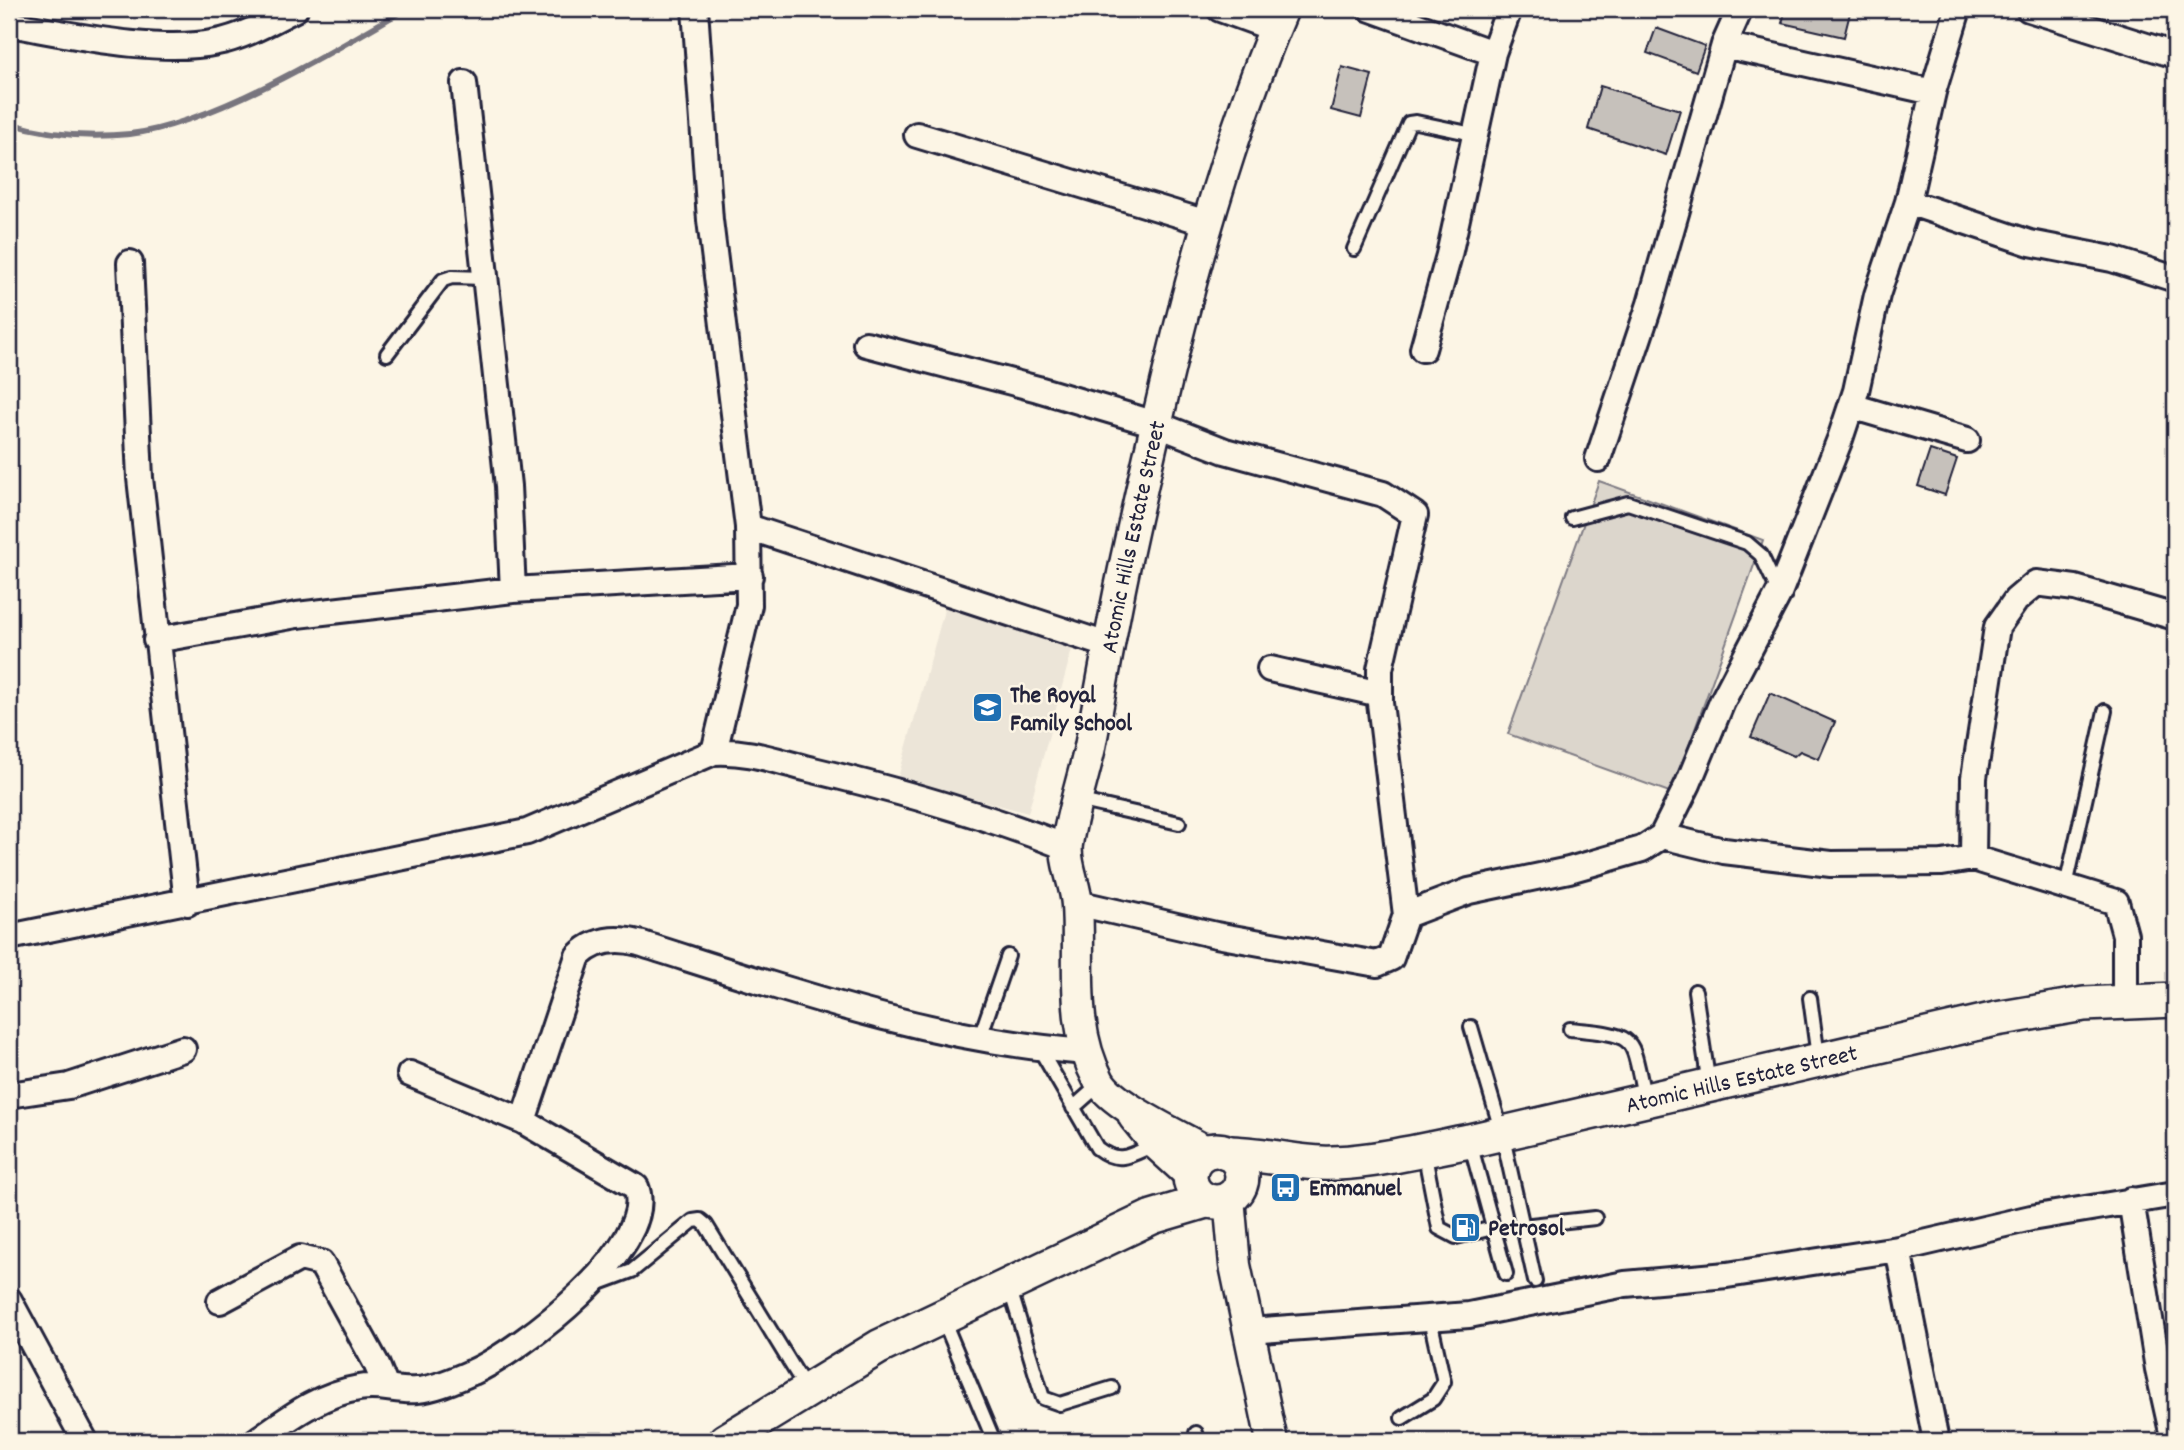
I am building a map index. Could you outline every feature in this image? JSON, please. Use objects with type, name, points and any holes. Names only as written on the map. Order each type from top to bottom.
[{"type":"main road","name":"Atomic Hills Estate Street","points":[[1212,1182],[1271,1154],[1308,1163],[1424,1150],[1996,1018],[2084,1004],[2175,1000]]},
{"type":"main road","points":[[725,1441],[879,1348],[1152,1217],[1212,1182]]},
{"type":"street","points":[[9,24],[99,39],[168,45],[216,43],[266,24],[295,9]]},
{"type":"street","points":[[695,9],[710,220],[748,527],[750,576],[749,605],[714,752]]},
{"type":"street","points":[[1220,9],[1279,19]]},
{"type":"street","points":[[1371,9],[1493,53]]},
{"type":"street","points":[[1423,349],[1448,255],[1493,53],[1508,9]]},
{"type":"street","points":[[1598,459],[1650,304],[1724,45],[1741,9]]},
{"type":"street","points":[[1406,915],[1469,891],[1569,870],[1642,849],[1662,836],[1688,784],[1722,702],[1779,593],[1851,407],[1877,295],[1908,202],[1933,92],[1958,9]]},
{"type":"street","points":[[2029,9],[2175,55]]},
{"type":"street","name":"Atomic Hills Estate Street","points":[[1212,1182],[1100,1084],[1086,1052],[1076,983],[1077,903],[1066,847],[1156,424],[1207,223],[1279,19]]},
{"type":"street","points":[[1724,45],[1933,92]]},
{"type":"street","points":[[464,83],[483,278],[508,486],[513,590]]},
{"type":"street","points":[[918,135],[1207,223]]},
{"type":"street","points":[[1908,202],[2030,243],[2112,259],[2175,279]]},
{"type":"street","points":[[130,263],[140,478],[187,903]]},
{"type":"street","points":[[866,344],[1156,424],[1225,451],[1383,494],[1415,514],[1380,669],[1380,694],[1406,915],[1391,958],[1377,964],[1216,934],[1077,903]]},
{"type":"street","points":[[1851,407],[1967,440]]},
{"type":"street","points":[[748,527],[1107,645]]},
{"type":"street","points":[[156,640],[297,615],[513,590],[750,576]]},
{"type":"street","points":[[1973,858],[1974,778],[1997,627],[2016,600],[2036,583],[2075,588],[2175,617]]},
{"type":"street","points":[[1270,669],[1380,694]]},
{"type":"street","points":[[9,937],[527,832],[714,752],[743,751],[895,789],[1004,823],[1066,847]]},
{"type":"street","points":[[1662,836],[1724,851],[1831,864],[1942,863],[1973,858],[2116,902],[2125,935],[2125,1001]]},
{"type":"street","points":[[523,1122],[573,966],[587,947],[600,942],[626,940],[639,943],[842,1005],[979,1040],[1086,1052]]},
{"type":"street","points":[[9,1095],[69,1086],[183,1049]]},
{"type":"street","points":[[256,1441],[320,1399],[358,1388],[385,1385],[419,1390],[474,1372],[527,1339],[590,1286],[622,1248],[639,1216],[641,1200],[636,1187],[523,1122],[410,1074]]},
{"type":"street","name":"Atomic Hills Estate Street","points":[[1125,1106],[1156,1144],[1212,1182]]},
{"type":"street","points":[[1212,1182],[1235,1265],[1272,1441]]},
{"type":"street","points":[[1249,1331],[1469,1315],[1625,1284],[1727,1275],[1898,1249],[2031,1218],[2175,1194]]},
{"type":"street","points":[[2131,1200],[2158,1369],[2174,1441]]},
{"type":"street","points":[[1898,1249],[1936,1441]]},
{"type":"street","points":[[219,1301],[300,1258],[321,1263],[385,1385]]},
{"type":"street","points":[[10,1307],[85,1441]]},
{"type":"lane","points":[[1354,249],[1409,124],[1416,122],[1473,134]]},
{"type":"lane","points":[[387,355],[443,280],[452,277],[483,278]]},
{"type":"lane","points":[[1572,518],[1628,503],[1747,543],[1761,555],[1779,593]]},
{"type":"lane","points":[[2066,887],[2105,710]]},
{"type":"lane","points":[[1077,800],[1179,823]]},
{"type":"lane","points":[[979,1040],[1008,956]]},
{"type":"lane","points":[[1695,991],[1709,1085]]},
{"type":"lane","points":[[1810,998],[1819,1061]]},
{"type":"lane","points":[[1471,1027],[1502,1133],[1535,1281]]},
{"type":"lane","points":[[1570,1028],[1613,1033],[1625,1038],[1632,1045],[1645,1101]]},
{"type":"lane","points":[[1039,1048],[1097,1148],[1109,1157],[1118,1159],[1156,1144]]},
{"type":"lane","points":[[1073,1108],[1100,1084]]},
{"type":"lane","points":[[1469,1141],[1506,1274]]},
{"type":"lane","points":[[1424,1150],[1439,1228],[1456,1237],[1493,1228]]},
{"type":"lane","points":[[1522,1226],[1595,1218]]},
{"type":"lane","points":[[590,1286],[632,1271],[693,1221],[700,1220],[706,1225],[807,1391]]},
{"type":"lane","points":[[1009,1286],[1043,1398],[1060,1404],[1112,1388]]},
{"type":"lane","points":[[943,1318],[994,1441]]},
{"type":"lane","points":[[1402,1418],[1433,1399],[1444,1382],[1430,1319]]},
{"type":"shaded area","points":[[1599,481],[1763,540],[1672,793],[1508,734]]},
{"type":"shaded area","name":"The Royal Family School","points":[[947,600],[1075,638],[1028,813],[898,778]]},
{"type":"building","points":[[1786,9],[1851,9],[1844,37],[1782,23]]},
{"type":"building","points":[[1656,28],[1705,46],[1696,71],[1647,53]]},
{"type":"building","points":[[1342,67],[1372,75],[1361,118],[1331,110]]},
{"type":"building","points":[[1600,86],[1680,110],[1666,155],[1588,129]]},
{"type":"building","points":[[1930,450],[1957,459],[1945,495],[1918,486]]},
{"type":"building","points":[[1770,693],[1835,722],[1819,759],[1800,751],[1794,756],[1751,737]]},
{"type":"waterway","points":[[9,123],[53,133],[99,136],[162,128],[197,117],[271,84],[405,9]]},
{"type":"place","name":"The Royal Family School","points":[[987,708]]},
{"type":"place","name":"Emmanuel","points":[[1286,1187]]},
{"type":"place","name":"Petrosol","points":[[1465,1227]]}]
